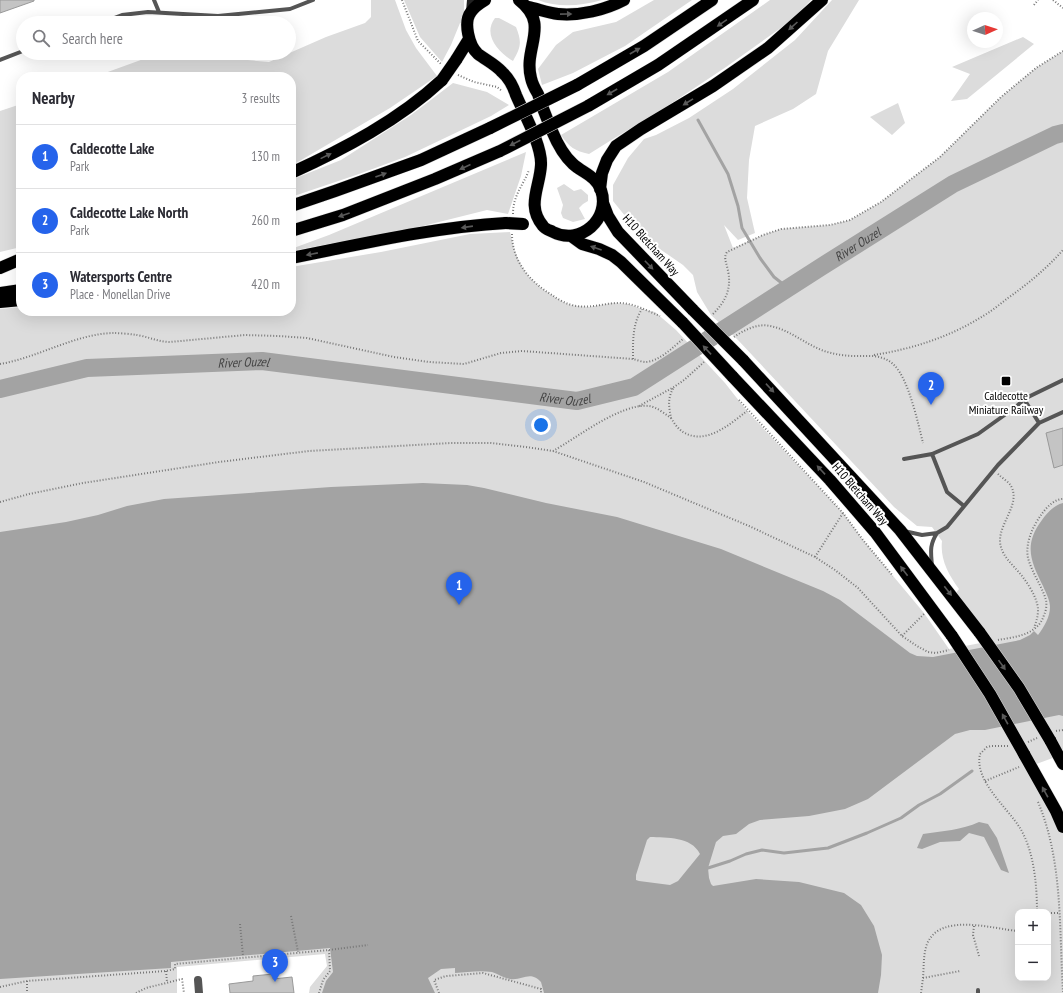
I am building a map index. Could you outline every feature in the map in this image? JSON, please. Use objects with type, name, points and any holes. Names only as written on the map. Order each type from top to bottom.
[{"type":"highway","points":[[485,0],[470,12],[468,26],[469,39],[477,52],[502,71],[511,84],[540,151],[540,178],[535,194],[534,210],[537,218],[544,227]]},
{"type":"highway","points":[[523,4],[558,14],[585,13],[615,5],[624,0]]},
{"type":"highway","points":[[296,204],[421,160],[490,128],[577,85],[644,46],[712,0]]},
{"type":"highway","points":[[296,229],[350,212],[435,180],[500,151],[588,106],[658,65],[753,0]]},
{"type":"highway","points":[[600,190],[602,173],[607,160],[616,146],[641,129],[713,86],[768,48],[822,0]]},
{"type":"highway","points":[[523,4],[534,20],[536,34],[529,61],[531,78],[557,144],[572,163],[596,181],[600,190],[602,203],[600,214],[596,222],[585,231],[571,236]]},
{"type":"highway","points":[[296,171],[353,143],[426,95],[442,80],[469,39]]},
{"type":"highway","name":"H10 Bletcham Way","points":[[602,203],[618,232],[743,360],[900,530],[980,633],[1019,688],[1063,764]]},
{"type":"highway","name":"H10 Bletcham Way","points":[[296,257],[389,238],[485,224],[514,223],[544,227],[555,233],[571,236],[582,244],[612,254],[683,324],[830,480],[875,532],[952,636],[990,694],[1056,811],[1063,827]]},
{"type":"highway","points":[[0,268],[16,261]]},
{"type":"highway","points":[[0,268],[16,266]]},
{"type":"highway","points":[[0,293],[16,291]]},
{"type":"highway","points":[[0,302],[16,300]]},
{"type":"street","points":[[470,12],[471,0]]},
{"type":"street","points":[[198,980],[199,993]]},
{"type":"lane","points":[[154,0],[159,12]]},
{"type":"lane","points":[[119,16],[159,12],[218,16],[290,9],[314,0]]},
{"type":"lane","points":[[0,60],[16,54]]},
{"type":"lane","points":[[904,459],[932,454],[978,434],[1017,406],[1024,399],[1063,380]]},
{"type":"lane","points":[[1024,399],[1040,423]]},
{"type":"lane","points":[[900,530],[922,535],[937,533],[947,527],[994,470],[1040,423],[1063,412]]},
{"type":"lane","points":[[932,454],[947,492],[964,506]]},
{"type":"lane","points":[[933,572],[930,550],[931,542],[937,533]]},
{"type":"path","points":[[402,0],[418,41],[444,66]]},
{"type":"path","points":[[1034,5],[1038,0]]},
{"type":"path","points":[[1054,0],[1063,8]]},
{"type":"path","points":[[733,248],[763,234],[781,229],[830,225],[850,220],[881,202],[940,157],[1007,92],[1036,68],[1063,51]]},
{"type":"path","points":[[455,74],[474,82],[497,87],[504,92]]},
{"type":"path","points":[[530,165],[526,178],[517,193],[513,206],[514,223],[512,238],[522,267],[528,277],[540,288],[567,304],[589,307],[612,304],[628,304],[660,317]]},
{"type":"path","points":[[729,341],[749,328],[770,325],[779,328],[812,346],[830,353],[856,356],[873,355],[916,346],[950,334],[984,316],[1032,281],[1063,250]]},
{"type":"path","points":[[0,364],[89,337],[112,333],[137,335],[162,342],[245,335],[307,338],[394,357],[457,364],[464,364],[501,353],[522,351],[633,359],[635,327],[638,315],[642,310]]},
{"type":"path","points":[[873,355],[885,358],[895,365],[899,371],[908,391],[923,443]]},
{"type":"path","points":[[553,451],[573,440],[598,422],[618,413],[640,406],[674,387],[706,361]]},
{"type":"path","points":[[670,418],[668,401],[670,393],[674,387]]},
{"type":"path","points":[[738,400],[843,513],[893,577]]},
{"type":"path","points":[[640,406],[651,406],[661,411],[684,432],[694,436],[714,434],[747,411]]},
{"type":"path","points":[[0,502],[29,494],[83,483],[212,463],[309,451],[477,443],[553,451],[644,482],[749,526],[815,557],[858,588],[902,636],[928,652],[936,653],[951,650]]},
{"type":"path","points":[[994,470],[1011,485],[1014,494],[1014,500],[1002,532],[1000,542],[1007,559],[1025,580],[1038,604],[1037,619],[1034,629]]},
{"type":"path","points":[[996,640],[1020,636],[1034,629],[1043,620],[1047,602],[1033,573],[1028,556],[1029,541],[1034,525],[1046,509],[1059,499],[1063,500]]},
{"type":"path","points":[[815,557],[843,513]]},
{"type":"path","points":[[902,636],[924,613],[928,619]]},
{"type":"path","points":[[986,782],[1021,766],[1022,753],[1056,730],[1063,730]]},
{"type":"path","points":[[1013,746],[987,747],[980,754],[979,765],[986,782],[1020,828],[1027,845],[1035,875],[1037,909]]},
{"type":"path","points":[[1036,800],[1046,820],[1058,878],[1063,992]]},
{"type":"path","points":[[1051,913],[1060,913]]},
{"type":"path","points":[[291,916],[298,952]]},
{"type":"path","points":[[240,924],[243,956]]},
{"type":"path","points":[[974,925],[974,935],[979,956]]},
{"type":"path","points":[[921,993],[925,955],[928,943],[939,930],[948,926],[974,925],[1015,931]]},
{"type":"path","points":[[0,987],[27,981],[166,971],[175,969],[174,964],[368,945]]},
{"type":"path","points":[[319,993],[323,980],[330,971],[329,950]]},
{"type":"path","points":[[166,971],[167,982]]},
{"type":"path","points":[[923,978],[960,971]]},
{"type":"path","points":[[439,993],[434,980],[446,976],[483,973],[541,989],[541,993]]},
{"type":"path","points":[[136,993],[146,988],[182,979],[184,993]]},
{"type":"path","points":[[27,981],[27,993]]},
{"type":"shaded area","points":[[371,0],[395,0],[406,30],[416,48],[437,76],[390,108],[296,163],[296,72],[108,72],[141,60],[247,60],[269,62],[274,60],[296,60],[296,50],[326,37],[365,23],[371,17]]},
{"type":"shaded area","points":[[404,0],[464,0],[464,23],[460,23],[442,62],[420,37]]},
{"type":"shaded area","points":[[538,0],[602,0],[586,4],[562,5],[546,3]]},
{"type":"shaded area","points":[[654,0],[692,0],[625,46],[573,73],[542,85],[538,69],[556,45],[573,32],[616,22]]},
{"type":"shaded area","points":[[770,0],[811,0],[792,20],[726,67],[666,107],[589,154],[573,148],[561,135],[668,72]]},
{"type":"shaded area","points":[[832,0],[859,0],[828,51],[816,94],[793,109],[755,126],[749,160],[747,198],[755,233],[738,240],[724,225],[733,248],[781,229],[830,225],[850,220],[881,202],[940,157],[1001,97],[1036,68],[1063,51],[1063,764],[1058,756],[1031,766],[1063,827],[1063,993],[309,993],[310,987],[327,966],[325,954],[177,967],[177,993],[0,993],[0,309],[16,307],[16,316],[296,316],[296,266],[381,252],[470,234],[510,232],[515,252],[522,267],[529,277],[541,288],[556,298],[567,304],[576,306],[589,307],[612,303],[628,304],[655,312],[676,330],[725,383],[747,411],[843,513],[863,540],[924,613],[949,649],[986,642],[953,597],[959,589],[951,578],[946,566],[942,554],[942,541],[932,527],[917,526],[894,507],[738,340],[711,315],[697,292],[693,275],[683,265],[654,245],[630,222],[613,201],[613,185],[628,158],[644,139],[656,135],[689,118],[733,89],[795,40]]},
{"type":"shaded area","points":[[495,18],[499,18],[516,27],[520,44],[513,61],[502,53],[491,37],[491,24]]},
{"type":"shaded area","points":[[1023,37],[1034,44],[967,99],[951,101],[970,74],[952,67],[997,48],[1003,48],[1003,45]]},
{"type":"shaded area","points":[[453,83],[487,92],[509,105],[491,116],[405,157],[296,195],[296,178],[341,160],[411,115]]},
{"type":"shaded area","points":[[898,103],[905,123],[892,135],[870,117]]},
{"type":"shaded area","points":[[16,106],[16,248],[0,252],[0,111]]},
{"type":"shaded area","points":[[526,152],[521,176],[508,214],[487,210],[415,228],[296,250],[296,247],[329,235]]},
{"type":"shaded area","points":[[564,184],[574,191],[581,189],[588,195],[588,201],[579,208],[585,219],[573,222],[563,218],[561,213],[563,205],[557,188]]},
{"type":"shaded area","points":[[423,483],[467,485],[617,517],[721,549],[823,591],[840,600],[910,653],[917,656],[933,657],[1020,640],[1030,635],[1034,631],[1038,635],[1048,618],[1050,604],[1048,596],[1032,561],[1032,537],[1048,512],[1054,507],[1063,503],[1063,716],[1059,715],[985,730],[970,730],[955,734],[868,799],[845,809],[809,816],[760,820],[749,824],[736,834],[723,836],[716,842],[708,868],[709,878],[713,886],[756,879],[799,882],[844,893],[861,905],[874,926],[882,955],[878,993],[544,993],[541,982],[530,976],[514,979],[487,971],[455,973],[455,968],[441,969],[428,978],[435,993],[322,993],[326,981],[333,972],[330,948],[171,962],[171,968],[0,979],[0,532],[66,522],[98,515],[127,506],[164,499],[331,487]],"holes":[[[650,837],[671,838],[685,841],[696,848],[700,854],[678,881],[670,885],[636,880],[636,875],[647,840]]]},
{"type":"shaded area","points":[[979,822],[988,824],[997,838],[1009,873],[1001,870],[984,837],[969,833],[960,841],[940,842],[922,849],[917,848],[923,834],[959,829]]},
{"type":"building","points":[[0,0],[34,0],[34,1],[0,13]]},
{"type":"building","points":[[1063,428],[1063,465],[1054,468],[1046,433]]},
{"type":"building","points":[[273,974],[273,979],[292,977],[294,993],[230,993],[229,984],[253,981],[253,976]]},
{"type":"waterway","points":[[698,120],[728,174],[738,206],[742,228],[760,258],[774,277],[788,288]]},
{"type":"waterway","name":"River Ouzel","points":[[0,389],[87,368],[262,361],[577,401],[634,387],[953,184],[1055,135],[1063,133]]},
{"type":"waterway","points":[[708,868],[746,854],[762,850],[784,853],[828,848],[901,818],[919,805],[940,794],[972,771]]},
{"type":"place","name":"Caldecotte Miniature Railway","points":[[1006,381]]},
{"type":"place","name":"Caldecotte Lake North","points":[[931,405]]},
{"type":"place","name":"Caldecotte Lake","points":[[459,605]]},
{"type":"place","name":"Watersports Centre","points":[[275,982]]}]
